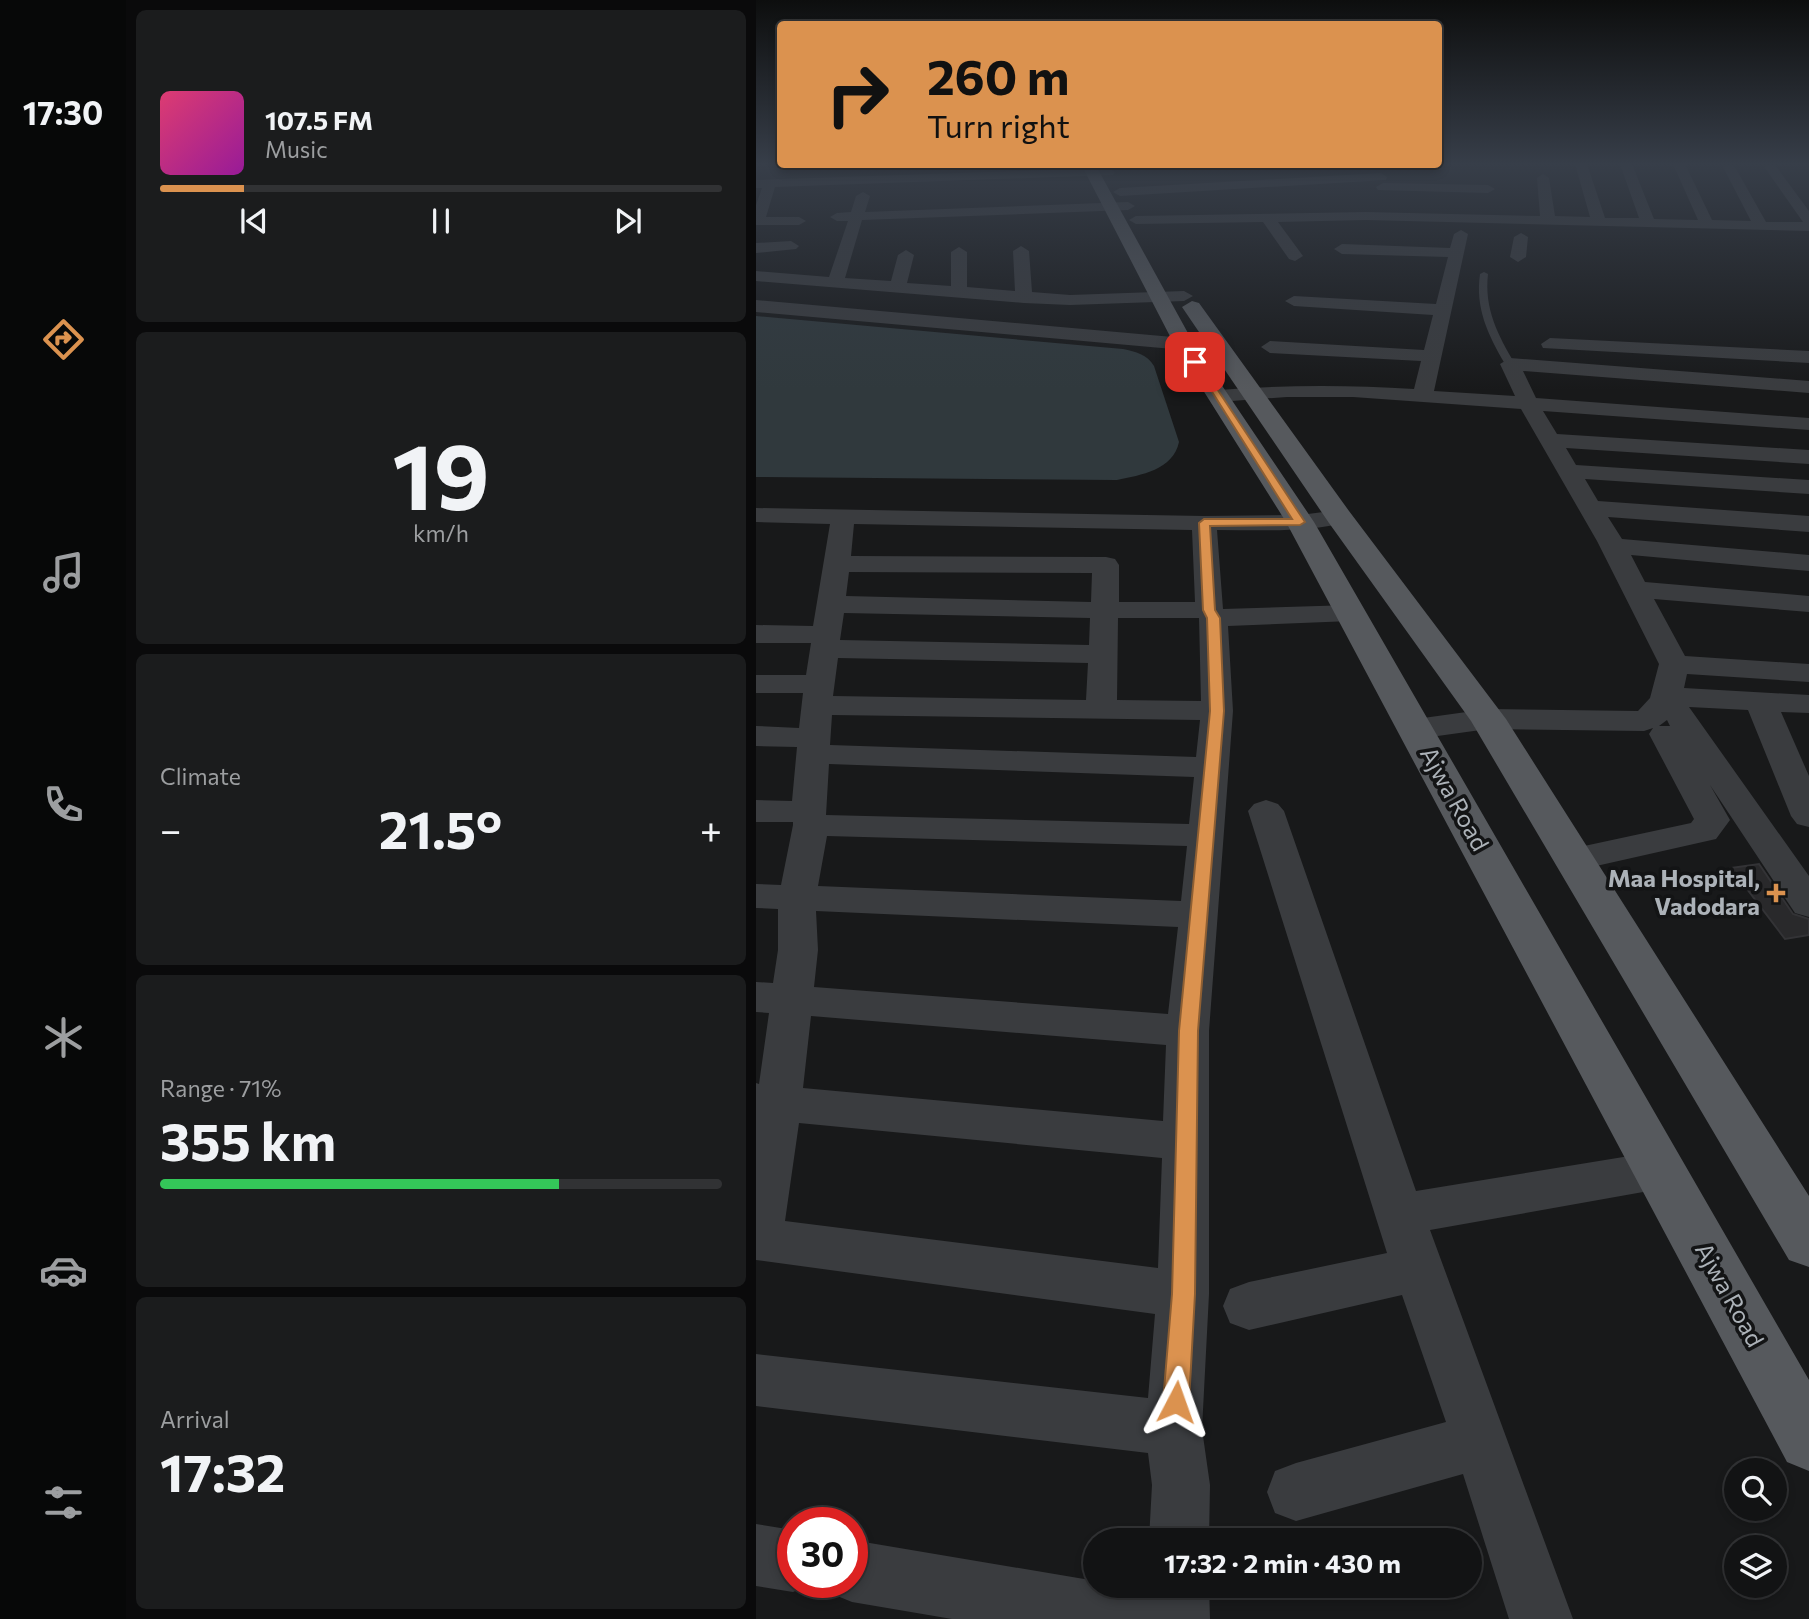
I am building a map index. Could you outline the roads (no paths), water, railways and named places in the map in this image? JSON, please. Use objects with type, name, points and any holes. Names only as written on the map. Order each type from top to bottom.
[{"type":"main road","name":"Ajwa Road","points":[[1137,240],[1160,298],[1182,340],[1218,396],[1488,719],[1809,1242]]},
{"type":"main road","name":"Ajwa Road","points":[[1148,240],[1157,252]]},
{"type":"main road","name":"Ajwa Road","points":[[1171,274],[1212,339],[1251,393],[1320,520],[1351,613],[1809,1440]]},
{"type":"street","points":[[756,247],[790,240]]},
{"type":"street","points":[[774,278],[793,240]]},
{"type":"street","points":[[835,283],[849,240]]},
{"type":"street","points":[[1283,240],[1295,256]]},
{"type":"street","points":[[1423,395],[1432,356],[1431,335],[1443,310],[1448,274],[1465,240]]},
{"type":"street","points":[[1518,257],[1521,240]]},
{"type":"street","points":[[1021,251],[1024,298]]},
{"type":"street","points":[[959,252],[959,293]]},
{"type":"street","points":[[897,288],[906,255]]},
{"type":"street","points":[[1340,256],[1448,274]]},
{"type":"street","points":[[756,276],[1024,298],[1070,300],[1184,296]]},
{"type":"street","points":[[756,300],[1182,340]]},
{"type":"street","points":[[1294,301],[1443,310]]},
{"type":"street","points":[[756,306],[1182,340],[1212,339]]},
{"type":"street","points":[[1536,343],[1809,357]]},
{"type":"street","points":[[1270,347],[1432,356]]},
{"type":"street","points":[[1510,364],[1809,387]]},
{"type":"street","points":[[1510,364],[1530,405],[1635,589],[1670,680],[1809,904]]},
{"type":"street","points":[[1218,396],[1353,391],[1809,424]]},
{"type":"street","points":[[1550,440],[1809,457]]},
{"type":"street","points":[[1568,471],[1809,487]]},
{"type":"street","points":[[1590,508],[1809,524]]},
{"type":"street","points":[[756,515],[1204,523],[1320,520]]},
{"type":"street","points":[[843,517],[822,666],[809,819],[797,900],[798,950],[773,998],[756,1239],[1183,1294]]},
{"type":"street","points":[[1101,710],[1106,611],[1105,521]]},
{"type":"street","points":[[1179,1528],[1181,1485],[1174,1429],[1183,1294],[1188,1031],[1217,711],[1204,523]]},
{"type":"street","points":[[1612,547],[1809,563]]},
{"type":"street","points":[[756,736],[822,666],[1105,565]]},
{"type":"street","points":[[1635,589],[1809,604]]},
{"type":"street","points":[[756,684],[822,666],[1106,611],[1211,614],[1351,613]]},
{"type":"street","points":[[756,634],[822,666],[968,705],[1217,711]]},
{"type":"street","points":[[822,666],[1104,654]]},
{"type":"street","points":[[822,666],[1212,768]]},
{"type":"street","points":[[1670,680],[1809,673]]},
{"type":"street","points":[[1416,729],[1488,719],[1644,721],[1657,716],[1664,706],[1670,680]]},
{"type":"street","points":[[1670,680],[1760,700],[1809,704]]},
{"type":"street","points":[[1760,700],[1809,817]]},
{"type":"street","points":[[1574,859],[1703,831],[1709,827],[1712,820],[1665,734]]},
{"type":"street","points":[[756,811],[809,819],[1206,835]]},
{"type":"street","points":[[1266,811],[1418,1269],[1481,1441],[1541,1619]]},
{"type":"street","points":[[756,896],[797,900],[1199,915]]},
{"type":"street","points":[[773,998],[1188,1031]]},
{"type":"street","points":[[767,1102],[1187,1142]]},
{"type":"street","points":[[1400,1215],[1660,1170]]},
{"type":"street","points":[[1249,1307],[1418,1269]]},
{"type":"street","points":[[756,1380],[1174,1429]]},
{"type":"street","points":[[1296,1492],[1481,1441]]},
{"type":"street","points":[[756,1555],[777,1558]]},
{"type":"street","points":[[868,1574],[1135,1619]]},
{"type":"street","points":[[1178,1598],[1178,1619]]},
{"type":"lane","points":[[1484,274],[1482,302],[1487,323],[1510,364]]},
{"type":"place","name":"Maa Hospital, Vadodara","points":[[1776,893]]}]
